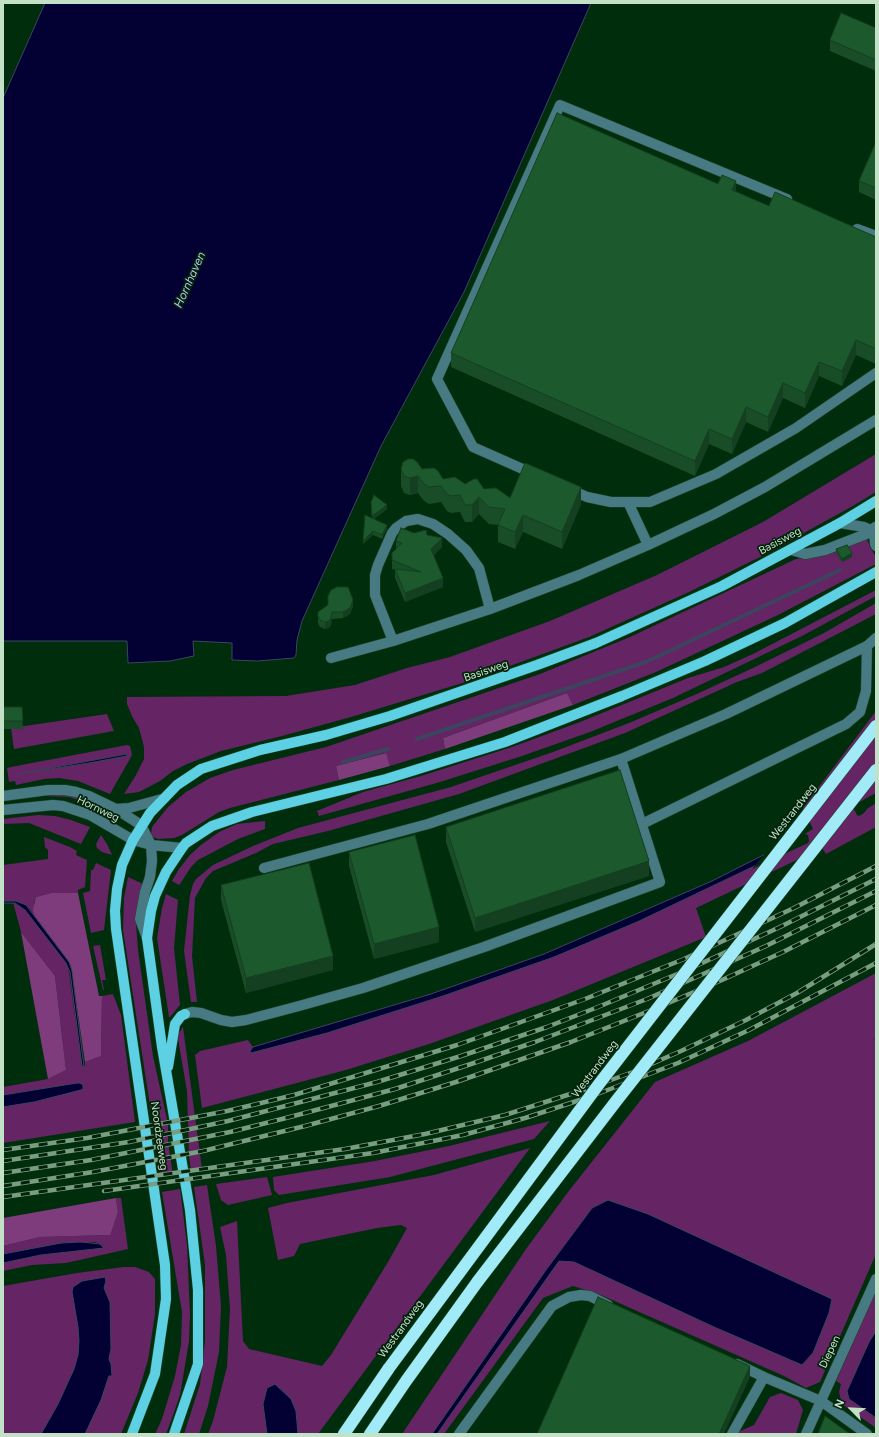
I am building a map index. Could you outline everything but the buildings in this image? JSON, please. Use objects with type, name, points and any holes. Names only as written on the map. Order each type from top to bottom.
[{"type":"highway","name":"Westrandweg","points":[[344,1434],[417,1329],[595,1090],[876,726]]},
{"type":"highway","points":[[370,1434],[406,1380],[478,1281],[617,1100],[876,770]]},
{"type":"main road","name":"Basisweg","points":[[141,825],[162,799],[177,785],[201,769],[260,750],[326,735],[397,713],[530,668],[596,643],[722,586],[791,550],[876,502]]},
{"type":"main road","points":[[182,848],[186,843],[212,826],[252,812],[386,778],[490,746],[622,696],[705,661],[785,623],[876,572]]},
{"type":"main road","name":"Noordzeeweg","points":[[132,1434],[155,1374],[166,1299],[165,1265],[115,920],[117,889],[122,865],[141,825]]},
{"type":"main road","name":"Noordzeeweg","points":[[174,1434],[198,1364],[198,1290],[190,1210],[167,1073],[147,938],[155,896],[166,872],[182,848]]},
{"type":"main road","points":[[167,1073],[175,1024],[181,1016],[185,1014]]},
{"type":"street","points":[[546,479],[473,447],[437,379],[560,105],[795,203]]},
{"type":"street","points":[[847,224],[876,236]]},
{"type":"street","points":[[560,485],[587,496],[611,502],[650,502],[716,474],[796,428],[876,373]]},
{"type":"street","points":[[330,658],[393,641],[490,609],[579,575],[648,545],[714,514],[765,487],[876,420]]},
{"type":"street","points":[[628,502],[648,545]]},
{"type":"street","points":[[393,641],[375,595],[375,575],[392,533],[406,521],[418,519],[433,524],[448,534],[466,550],[479,568],[490,609]]},
{"type":"street","points":[[840,523],[875,530]]},
{"type":"street","points":[[875,530],[876,546]]},
{"type":"street","points":[[791,550],[805,554],[825,550],[875,530]]},
{"type":"street","points":[[642,824],[846,724],[860,712],[866,690],[872,647],[876,638]]},
{"type":"street","points":[[264,868],[428,824],[621,759],[726,714],[872,647]]},
{"type":"street","points":[[185,1014],[192,1012],[201,1013],[232,1022],[246,1020],[299,1006],[363,988],[484,947],[660,882],[621,759]]},
{"type":"street","name":"Hornweg","points":[[3,796],[48,790],[65,790],[89,796],[116,809],[141,825]]},
{"type":"street","name":"Hornweg","points":[[116,809],[129,808],[162,799]]},
{"type":"street","name":"Hornweg","points":[[3,810],[53,805],[63,806],[90,816],[133,840]]},
{"type":"street","name":"Noordzeeweg","points":[[141,825],[151,845],[152,866],[140,918],[147,938]]},
{"type":"street","points":[[133,840],[151,845],[182,848]]},
{"type":"street","name":"Diepen","points":[[806,1434],[875,1286]]},
{"type":"street","points":[[459,1434],[552,1306],[569,1297],[580,1295],[590,1296],[616,1309]]},
{"type":"street","points":[[728,1360],[821,1401],[867,1434]]},
{"type":"street","points":[[732,1434],[764,1377]]},
{"type":"shaded area","points":[[876,454],[876,492],[762,556],[689,592],[589,637],[469,681],[351,717],[221,751],[173,771],[160,781],[139,792],[124,794],[144,759],[144,747],[139,728],[127,704],[127,697],[286,696],[355,685],[407,668],[450,657],[550,621],[657,575],[763,522]]},
{"type":"shaded area","points":[[867,539],[876,557],[876,564],[776,616],[656,672],[573,705],[567,693],[443,738],[445,749],[390,766],[385,753],[336,766],[339,780],[230,808],[219,812],[182,835],[174,838],[159,839],[151,835],[152,827],[168,807],[186,792],[210,778],[233,770],[326,747],[540,674],[630,637],[796,559],[836,552],[842,562],[846,546]]},
{"type":"shaded area","points":[[876,590],[876,596],[802,636],[673,698],[590,732],[522,756],[440,782],[319,816],[317,811],[363,792],[421,776],[512,747],[580,722],[688,678],[724,667],[753,654]]},
{"type":"shaded area","points":[[876,603],[876,614],[762,673],[737,682],[625,733],[459,794],[328,831],[273,844],[256,853],[213,871],[206,878],[195,898],[192,956],[197,1002],[191,1002],[184,951],[190,895],[196,879],[213,865],[253,846],[298,828],[451,787],[553,752],[629,723],[755,667],[824,633]]},
{"type":"shaded area","points":[[567,693],[573,705],[445,749],[443,738]]},
{"type":"shaded area","points":[[876,711],[876,795],[859,814],[876,803],[876,827],[826,854],[822,848],[696,908],[706,937],[553,1000],[429,1044],[346,1070],[202,1108],[195,1055],[200,1051],[248,1040],[253,1047],[251,1049],[251,1053],[327,1033],[443,996],[554,957],[637,922],[807,841],[803,835],[813,829],[803,808]]},
{"type":"shaded area","points":[[107,714],[114,731],[14,749],[11,728]]},
{"type":"shaded area","points":[[127,745],[130,746],[132,755],[110,794],[78,781],[59,778],[44,779],[16,785],[15,781],[9,782],[7,768]],"holes":[[[127,754],[127,756],[89,763],[18,774]]]},
{"type":"shaded area","points":[[386,753],[390,766],[339,780],[336,766]]},
{"type":"shaded area","points":[[44,792],[70,794],[103,806],[101,810],[69,797],[45,796]]},
{"type":"shaded area","points":[[38,815],[55,816],[90,827],[81,844],[29,823],[3,824],[3,819]]},
{"type":"shaded area","points":[[265,821],[265,829],[238,839],[198,860],[191,867],[179,885],[172,881],[190,855],[219,832],[237,824]]},
{"type":"shaded area","points":[[101,835],[112,855],[102,852],[97,848],[96,844]]},
{"type":"shaded area","points":[[44,837],[70,847],[77,851],[76,855],[87,860],[85,887],[78,890],[78,893],[51,893],[36,897],[34,903],[34,915],[29,908],[10,901],[3,901],[3,865],[48,859],[48,850],[45,847]]},
{"type":"shaded area","points":[[96,863],[111,870],[104,930],[91,933],[83,893],[90,891],[91,870],[93,870]]},
{"type":"shaded area","points":[[128,877],[143,884],[137,909],[136,924],[138,950],[153,1056],[168,1124],[168,1142],[173,1175],[161,1177],[123,930],[124,898]]},
{"type":"shaded area","points":[[51,893],[78,893],[99,996],[102,996],[101,1056],[85,1062],[71,966],[34,915],[33,909],[36,897]]},
{"type":"shaded area","points":[[166,894],[178,900],[174,948],[180,1005],[170,1017],[157,938]]},
{"type":"shaded area","points":[[13,902],[25,910],[63,957],[68,966],[82,1066],[84,1067],[85,1062],[101,1056],[102,996],[113,994],[121,1015],[135,1122],[3,1143],[3,1107],[34,1102],[83,1089],[77,1083],[3,1095],[3,1087],[48,1079],[66,1070],[55,976],[21,932]]},
{"type":"shaded area","points":[[21,932],[55,976],[66,1070],[48,1079]]},
{"type":"shaded area","points":[[100,945],[106,980],[102,980],[104,990],[93,946]]},
{"type":"shaded area","points":[[876,973],[876,1038],[874,1039],[876,1041],[876,1254],[820,1382],[806,1388],[784,1376],[601,1295],[573,1286],[543,1298],[444,1434],[437,1434],[559,1261],[574,1262],[714,1327],[608,1200],[592,1208],[546,1270],[432,1434],[402,1434],[526,1249],[568,1192],[655,1082],[748,1041]]},
{"type":"shaded area","points":[[183,1027],[202,1169],[191,1171],[189,1156],[187,1091],[178,1039],[179,1033]]},
{"type":"shaded area","points":[[550,1121],[534,1139],[390,1177],[279,1195],[274,1190],[273,1177],[375,1161],[449,1146]]},
{"type":"shaded area","points":[[530,1148],[318,1434],[298,1434],[296,1411],[263,1404],[267,1434],[208,1434],[213,1421],[227,1367],[230,1309],[226,1255],[220,1227],[237,1221],[243,1341],[249,1349],[322,1366],[331,1355],[407,1228],[401,1225],[377,1228],[300,1244],[294,1256],[278,1260],[268,1208],[434,1175]]},
{"type":"shaded area","points":[[267,1177],[272,1195],[228,1205],[221,1200],[216,1184]]},
{"type":"shaded area","points":[[207,1185],[216,1246],[221,1306],[219,1352],[208,1406],[199,1434],[184,1434],[200,1384],[205,1341],[205,1265],[194,1187]]},
{"type":"shaded area","points":[[180,1189],[187,1245],[190,1315],[189,1341],[180,1395],[172,1418],[166,1434],[155,1434],[162,1419],[175,1376],[181,1345],[182,1312],[162,1192]]},
{"type":"shaded area","points":[[116,1198],[121,1198],[128,1249],[66,1263],[32,1265],[3,1271],[3,1263],[41,1255],[92,1250],[103,1246],[95,1242],[61,1243],[3,1254],[3,1246],[40,1237],[109,1235],[118,1212]]},
{"type":"shaded area","points":[[116,1198],[118,1212],[110,1235],[40,1237],[3,1246],[3,1218]]},
{"type":"shaded area","points":[[135,1267],[149,1272],[155,1279],[155,1314],[148,1360],[138,1393],[121,1434],[3,1434],[3,1286],[77,1273]]},
{"type":"shaded area","points":[[876,1291],[876,1428],[842,1404],[839,1392],[841,1384],[836,1381]]},
{"type":"shaded area","points":[[781,1393],[798,1400],[803,1410],[796,1434],[737,1434],[738,1432],[754,1425],[770,1397]]},
{"type":"water","name":"Hornhaven","points":[[45,3],[591,3],[464,292],[381,446],[302,621],[297,640],[296,655],[294,658],[258,661],[232,660],[232,643],[193,641],[194,656],[170,661],[128,663],[127,641],[3,641],[3,98]]},
{"type":"water","points":[[127,754],[127,756],[89,763],[18,774]]},
{"type":"water","points":[[803,835],[807,841],[637,922],[554,957],[443,996],[327,1033],[251,1053],[250,1051],[253,1047],[431,994],[544,954],[712,881]]},
{"type":"water","points":[[3,901],[16,901],[26,905],[69,962],[72,971],[84,1067],[82,1066],[70,972],[66,963],[25,910],[15,903],[3,903]]},
{"type":"water","points":[[77,1083],[83,1085],[83,1089],[34,1102],[3,1107],[3,1095]]},
{"type":"water","points":[[608,1200],[648,1214],[832,1299],[829,1313],[813,1353],[802,1365],[714,1327],[574,1262],[559,1261],[437,1434],[432,1434],[546,1270],[592,1208]]},
{"type":"water","points":[[81,1242],[100,1244],[104,1248],[41,1255],[3,1263],[3,1254],[61,1243]]},
{"type":"water","points":[[105,1277],[106,1281],[104,1288],[110,1302],[111,1349],[109,1359],[112,1376],[109,1376],[101,1400],[85,1434],[41,1434],[58,1404],[74,1369],[78,1355],[78,1327],[72,1292],[73,1287],[82,1281]]},
{"type":"water","points":[[876,1331],[876,1418],[849,1399],[847,1391],[869,1342]]},
{"type":"water","points":[[275,1384],[291,1399],[296,1411],[298,1434],[267,1434],[263,1404],[267,1388]]},
{"type":"pier","points":[[876,793],[876,797],[864,813],[859,816],[857,815],[853,807],[854,805]]},
{"type":"pier","points":[[802,833],[808,835],[808,843],[752,869],[767,851]]},
{"type":"waterway","points":[[417,739],[646,662],[840,570]]},
{"type":"waterway","points":[[343,762],[388,749]]},
{"type":"railway","points":[[3,1150],[87,1138],[227,1111],[294,1095],[457,1045],[585,999],[684,959],[794,908],[876,866]]},
{"type":"railway","points":[[3,1161],[129,1142],[228,1121],[377,1082],[461,1056],[547,1027],[687,970],[780,927],[876,879]]},
{"type":"railway","points":[[3,1173],[91,1160],[230,1132],[395,1089],[535,1042],[647,999],[766,946],[876,891]]},
{"type":"railway","points":[[3,1186],[93,1172],[203,1151],[379,1106],[456,1082],[571,1042],[659,1007],[783,952],[876,905]]},
{"type":"railway","points":[[3,1197],[345,1149],[425,1134],[505,1115],[633,1072],[681,1051],[746,1020],[797,993],[876,944]]},
{"type":"railway","points":[[104,1191],[373,1153],[463,1135],[525,1118],[592,1096],[678,1063],[749,1030],[876,963]]}]
